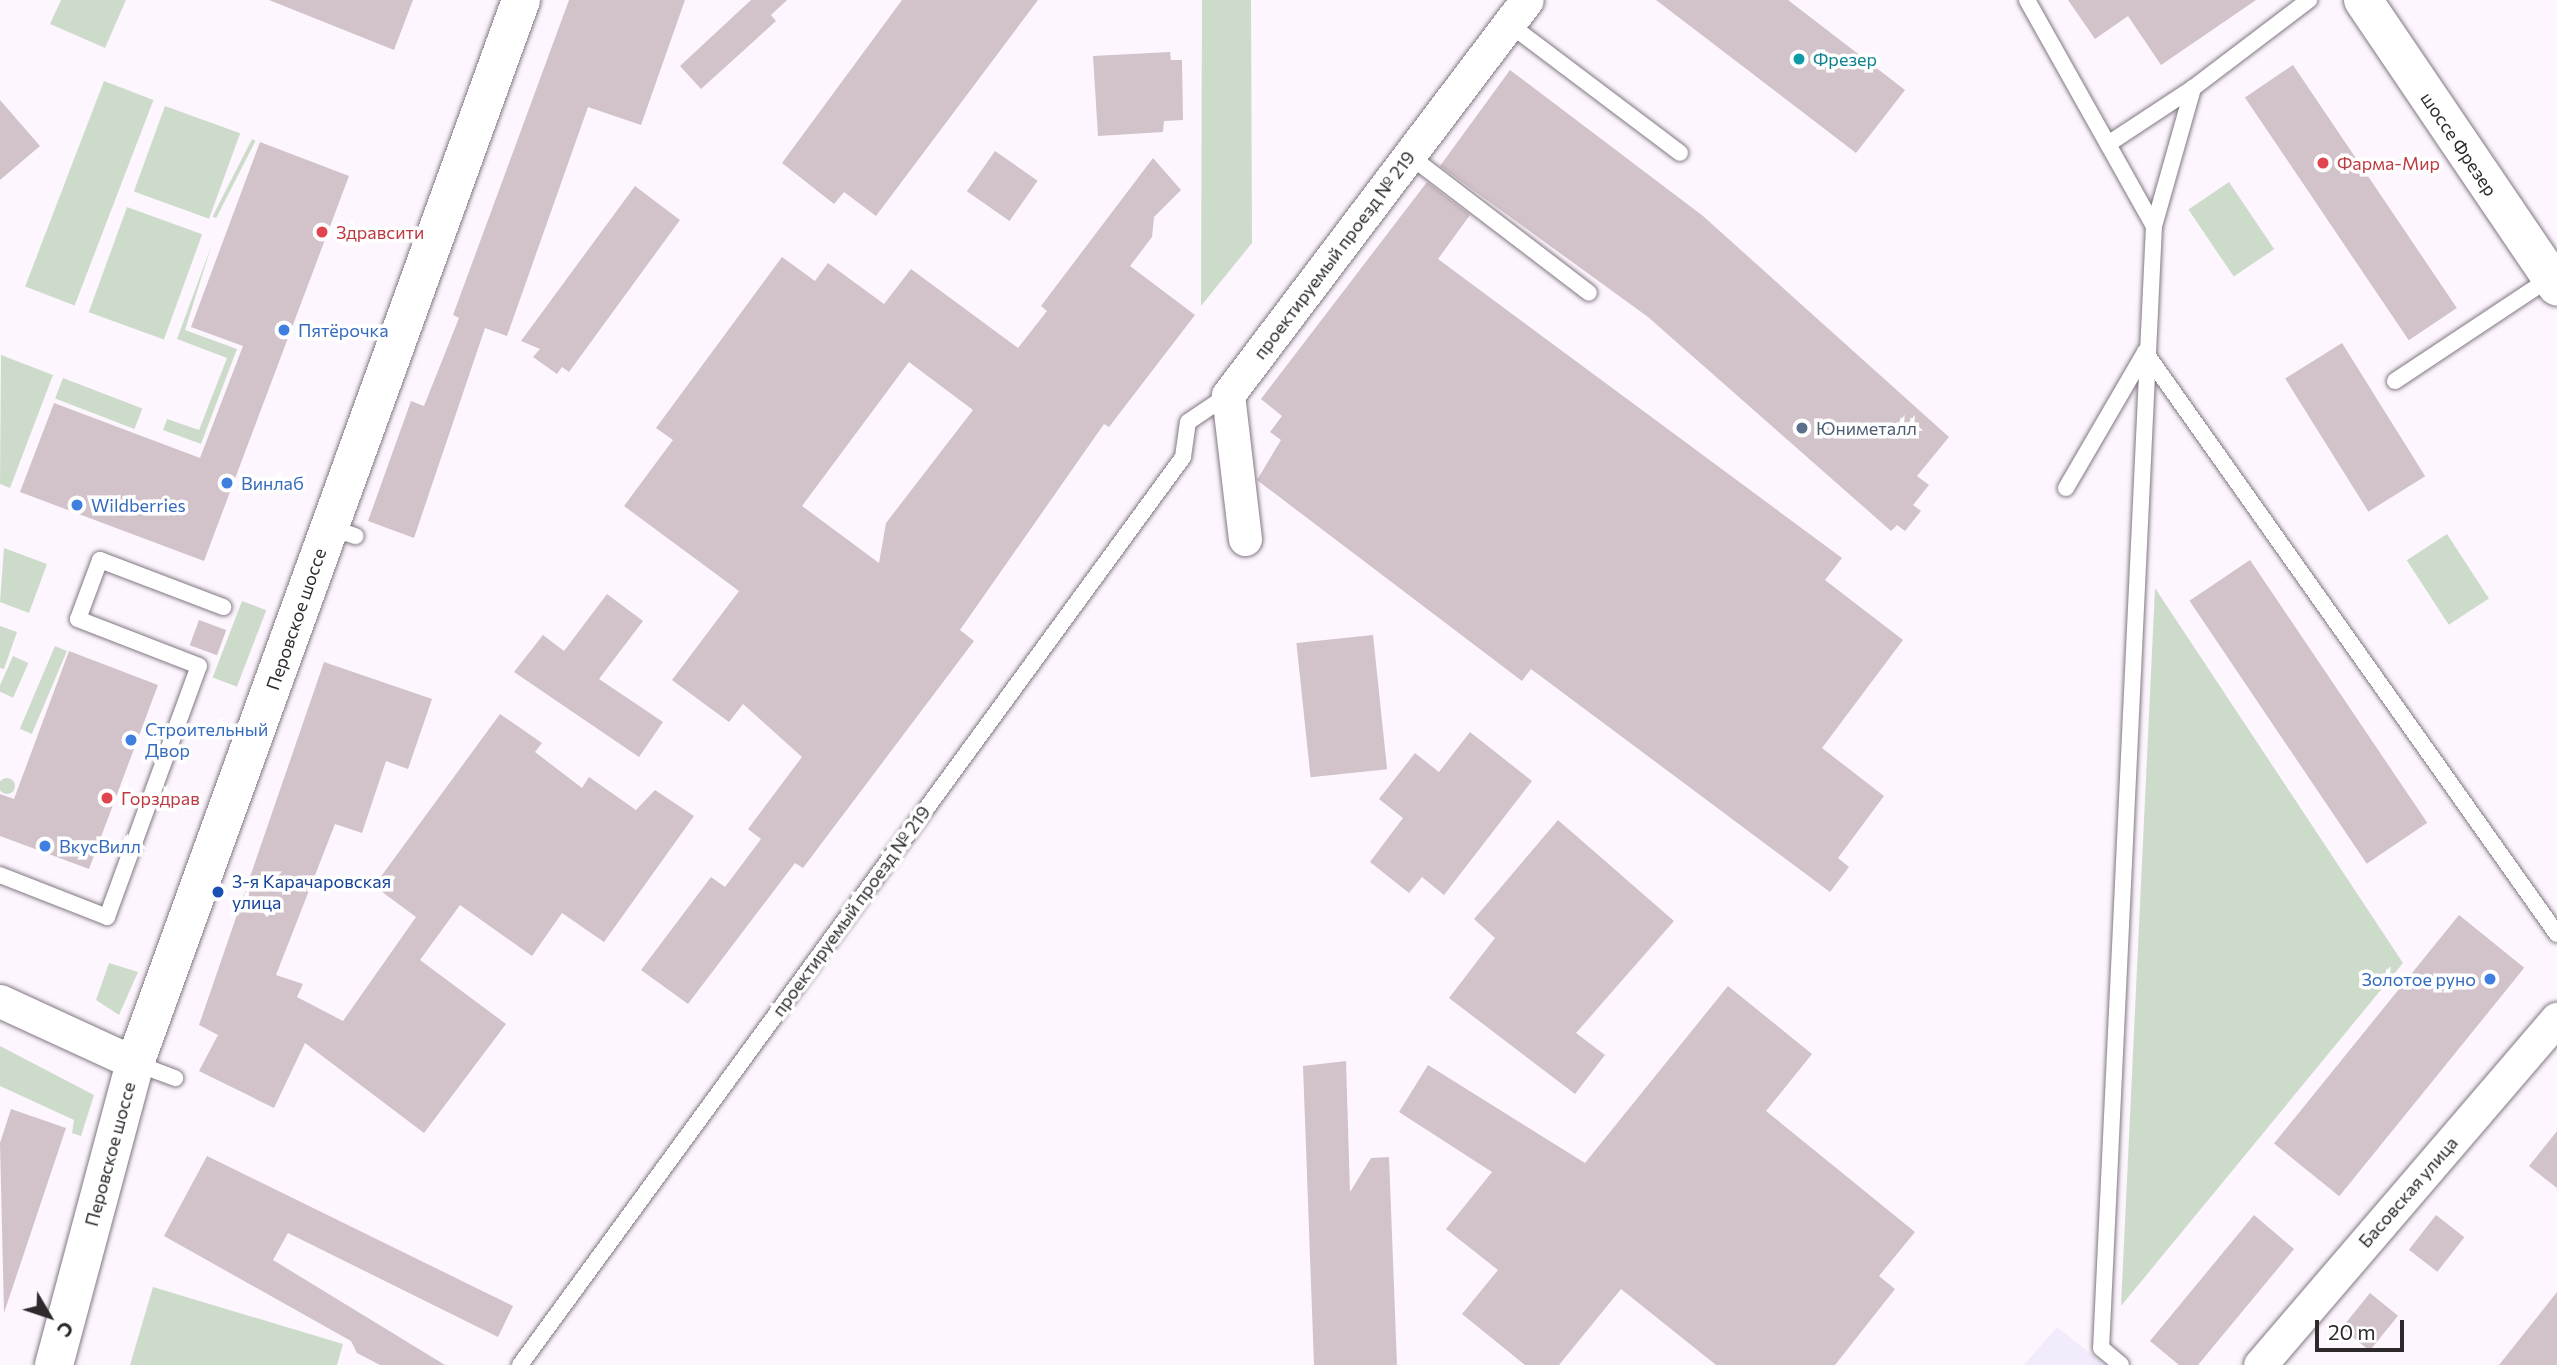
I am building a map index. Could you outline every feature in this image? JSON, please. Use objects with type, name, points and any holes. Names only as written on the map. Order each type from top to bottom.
[{"type":"street","name":"Перовское шоссе","points":[[54,1365],[135,1063],[342,531],[521,0]]},
{"type":"street","name":"шоссе Фрезер","points":[[2363,0],[2554,282]]},
{"type":"street","name":"проектируемый проезд № 219","points":[[1228,395],[1518,12]]},
{"type":"street","points":[[1228,395],[1245,539]]},
{"type":"street","points":[[0,1001],[135,1063]]},
{"type":"street","name":"Басовская улица","points":[[2260,1365],[2557,1018]]},
{"type":"lane","points":[[2027,0],[2154,226]]},
{"type":"lane","points":[[2108,144],[2193,88],[2309,0]]},
{"type":"lane","points":[[1518,12],[1680,153]]},
{"type":"lane","points":[[2121,1365],[2098,1353],[2145,352],[2154,226],[2193,88]]},
{"type":"lane","points":[[1410,156],[1589,293]]},
{"type":"lane","points":[[2395,381],[2554,282]]},
{"type":"lane","points":[[2066,488],[2145,352]]},
{"type":"lane","points":[[2145,352],[2557,934]]},
{"type":"lane","name":"проектируемый проезд № 219","points":[[520,1365],[1183,457],[1188,422],[1228,395]]},
{"type":"lane","points":[[0,875],[107,917],[199,666],[78,619],[100,560],[223,607]]},
{"type":"lane","points":[[135,1063],[175,1079]]},
{"type":"shaded area","points":[[2057,1327],[2095,1357],[2104,1365],[2024,1365]]},
{"type":"green space","points":[[61,0],[126,0],[105,48],[50,24]]},
{"type":"green space","points":[[1202,0],[1251,0],[1252,243],[1201,306]]},
{"type":"green space","points":[[104,81],[153,100],[75,305],[25,286]]},
{"type":"green space","points":[[165,106],[240,133],[209,219],[134,192]]},
{"type":"green space","points":[[252,139],[256,141],[216,218],[213,217]]},
{"type":"green space","points":[[2229,182],[2274,249],[2234,277],[2188,209]]},
{"type":"green space","points":[[127,207],[202,234],[164,340],[89,312]]},
{"type":"green space","points":[[212,244],[185,330],[237,349],[201,444],[163,430],[167,419],[199,430],[227,358],[177,339]]},
{"type":"green space","points":[[1,355],[53,375],[10,488],[0,484]]},
{"type":"green space","points":[[63,378],[142,408],[134,429],[55,399]]},
{"type":"green space","points":[[2447,534],[2489,599],[2449,625],[2407,560]]},
{"type":"green space","points":[[4,548],[47,564],[29,613],[0,602]]},
{"type":"green space","points":[[2155,588],[2403,963],[2121,1306]]},
{"type":"green space","points":[[242,601],[266,610],[237,687],[213,678]]},
{"type":"green space","points":[[0,626],[17,632],[4,669],[0,668]]},
{"type":"green space","points":[[55,646],[67,651],[32,734],[20,729]]},
{"type":"green space","points":[[13,656],[29,663],[13,698],[0,692],[0,685]]},
{"type":"green space","points":[[4,778],[10,778],[15,786],[13,792],[4,794],[-1,789],[-1,783]]},
{"type":"green space","points":[[109,963],[138,972],[119,1015],[96,1000]]},
{"type":"green space","points":[[0,1046],[94,1095],[81,1136],[72,1133],[74,1120],[0,1086]]},
{"type":"green space","points":[[153,1287],[343,1344],[337,1365],[130,1365]]},
{"type":"building","points":[[269,0],[413,0],[394,50]]},
{"type":"building","points":[[569,0],[685,0],[641,125],[588,107],[507,336],[485,328],[414,538],[368,521],[411,401],[424,406],[459,318],[453,315]]},
{"type":"building","points":[[751,0],[787,0],[771,15],[776,21],[701,89],[680,66]]},
{"type":"building","points":[[902,0],[1038,0],[876,216],[844,192],[834,204],[782,163]]},
{"type":"building","name":"Фрезер","points":[[1656,0],[1788,0],[1905,90],[1856,153]]},
{"type":"building","points":[[2068,0],[2256,0],[2161,65],[2128,16],[2095,39]]},
{"type":"building","points":[[1170,52],[1171,60],[1182,60],[1183,120],[1164,121],[1163,132],[1098,136],[1093,56]]},
{"type":"building","points":[[2293,65],[2457,308],[2409,340],[2245,97]]},
{"type":"building","points":[[1510,70],[1703,216],[1949,437],[1917,476],[1929,485],[1913,505],[1921,511],[1905,531],[1897,525],[1891,531],[1648,317],[1440,166]]},
{"type":"building","points":[[0,100],[40,146],[0,180]]},
{"type":"building","points":[[260,142],[349,176],[204,561],[20,492],[54,403],[200,458],[243,346],[191,327]]},
{"type":"building","points":[[995,151],[1038,181],[1009,221],[967,191]]},
{"type":"building","points":[[1153,158],[1181,190],[1154,217],[1152,237],[1130,266],[1195,315],[1109,427],[1104,424],[960,630],[974,641],[803,868],[795,863],[688,1004],[641,970],[711,877],[725,887],[761,839],[748,829],[802,757],[743,704],[729,722],[672,680],[739,591],[624,506],[673,440],[656,428],[782,257],[815,281],[828,263],[884,304],[911,269],[1018,348],[1047,311],[1041,306]],"holes":[[[909,362],[973,410],[886,523],[879,563],[802,506]]]},
{"type":"building","points":[[1427,182],[1470,215],[1438,259],[1842,558],[1825,580],[1903,640],[1822,748],[1884,796],[1838,858],[1849,867],[1830,892],[1531,669],[1522,681],[1257,480],[1281,440],[1270,432],[1282,416],[1261,399]]},
{"type":"building","points":[[635,186],[680,220],[569,372],[562,367],[557,374],[533,357],[540,349],[521,341]]},
{"type":"building","points":[[2342,343],[2425,476],[2368,512],[2285,379]]},
{"type":"building","points":[[2250,560],[2427,823],[2367,864],[2189,601]]},
{"type":"building","points":[[607,594],[643,621],[599,679],[663,722],[639,757],[514,672],[543,635],[564,651]]},
{"type":"building","points":[[199,620],[226,630],[217,655],[190,645]]},
{"type":"building","points":[[1373,635],[1387,769],[1311,777],[1296,643]]},
{"type":"building","points":[[69,651],[158,685],[89,869],[0,836],[0,794],[14,799]]},
{"type":"building","points":[[324,662],[432,699],[408,769],[386,761],[362,833],[335,824],[276,975],[303,984],[297,997],[343,1021],[416,917],[374,886],[500,714],[542,743],[535,752],[582,788],[589,777],[636,810],[655,790],[694,816],[604,942],[562,913],[532,956],[460,905],[420,960],[506,1024],[424,1133],[305,1043],[274,1108],[199,1071],[218,1035],[199,1025]]},
{"type":"building","points":[[1470,732],[1532,781],[1444,895],[1422,877],[1409,893],[1370,862],[1403,818],[1379,799],[1415,753],[1439,772]]},
{"type":"building","points":[[1558,820],[1674,921],[1576,1033],[1605,1055],[1575,1094],[1449,998],[1495,938],[1474,919]]},
{"type":"building","points":[[2459,915],[2524,968],[2339,1196],[2274,1143]]},
{"type":"building","points":[[1728,986],[1812,1054],[1766,1111],[1915,1232],[1879,1276],[1895,1289],[1835,1365],[1716,1365],[1621,1289],[1559,1365],[1525,1365],[1462,1314],[1498,1270],[1446,1229],[1492,1172],[1399,1112],[1428,1065],[1585,1163]]},
{"type":"building","points":[[1346,1061],[1350,1192],[1371,1158],[1389,1157],[1397,1365],[1314,1365],[1303,1066]]},
{"type":"building","points":[[11,1109],[66,1128],[4,1313],[0,1143]]},
{"type":"building","points":[[2557,1131],[2557,1188],[2529,1166]]},
{"type":"building","points":[[207,1156],[513,1306],[498,1337],[288,1233],[273,1260],[445,1365],[380,1365],[357,1353],[351,1341],[164,1236]]},
{"type":"building","points":[[2254,1215],[2294,1249],[2198,1365],[2179,1365],[2150,1341]]},
{"type":"building","points":[[2436,1215],[2464,1237],[2437,1272],[2409,1250]]},
{"type":"building","points":[[2557,1292],[2557,1365],[2499,1365]]},
{"type":"building","points":[[2370,1293],[2398,1316],[2370,1351],[2342,1328]]},
{"type":"place","name":"Фрезер","points":[[1799,59]]},
{"type":"place","name":"Фарма-Мир","points":[[2323,163]]},
{"type":"place","name":"Здравсити","points":[[322,232]]},
{"type":"place","name":"Пятёрочка","points":[[284,330]]},
{"type":"place","name":"Юниметалл","points":[[1802,428]]},
{"type":"place","name":"Винлаб","points":[[227,483]]},
{"type":"place","name":"Wildberries","points":[[77,505]]},
{"type":"place","name":"Строительный Двор","points":[[131,740]]},
{"type":"place","name":"Горздрав","points":[[107,798]]},
{"type":"place","name":"ВкусВилл","points":[[45,846]]},
{"type":"place","name":"3-я Карачаровская улица","points":[[218,892]]},
{"type":"place","name":"Золотое руно","points":[[2490,979]]}]
